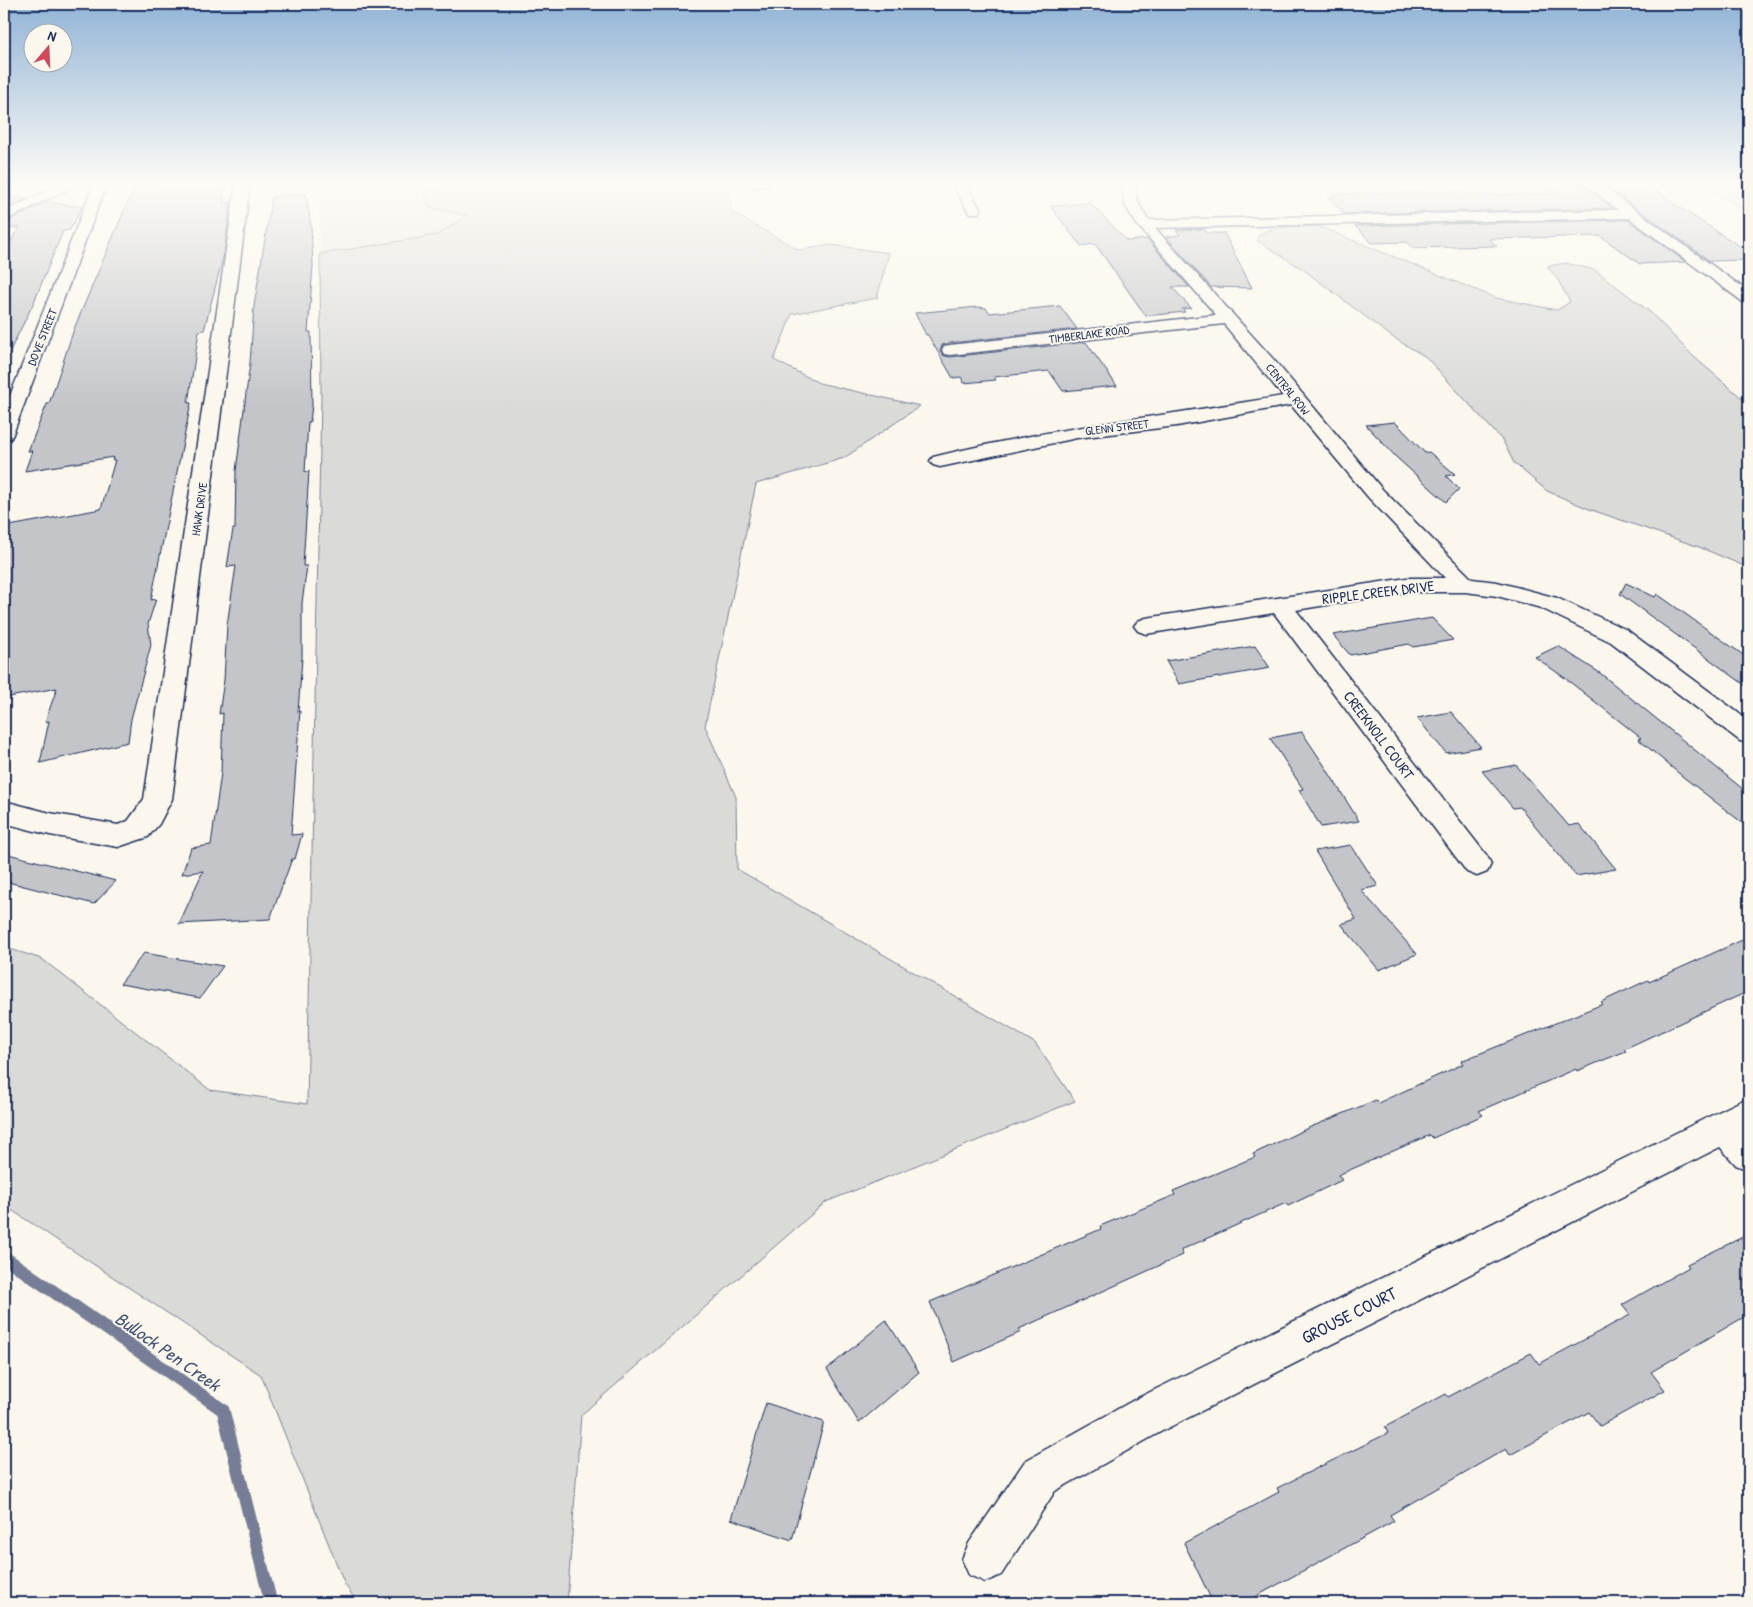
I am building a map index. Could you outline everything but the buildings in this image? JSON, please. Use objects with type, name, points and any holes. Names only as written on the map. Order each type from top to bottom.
[{"type":"street","name":"DOVE STREET","points":[[4,434],[72,258]]},
{"type":"street","name":"HAWK DRIVE","points":[[4,812],[50,824],[118,836],[138,829],[149,816],[158,799],[233,258]]},
{"type":"street","name":"CENTRAL ROW","points":[[1174,258],[1268,364],[1295,399],[1375,493],[1465,585]]},
{"type":"street","points":[[1691,258],[1749,300]]},
{"type":"street","name":"TIMBERLAKE ROAD","points":[[950,350],[1228,319]]},
{"type":"street","name":"GLENN STREET","points":[[940,461],[1076,432],[1219,414],[1295,399]]},
{"type":"street","name":"RIPPLE CREEK DRIVE","points":[[1146,626],[1408,586],[1465,585],[1496,589],[1549,603],[1593,622],[1639,649],[1749,734]]},
{"type":"street","name":"CREEKNOLL COURT","points":[[1280,605],[1477,864]]},
{"type":"street","name":"GROUSE COURT","points":[[985,1559],[1040,1476],[1149,1415],[1741,1131]]},
{"type":"shaded area","points":[[320,258],[888,258],[877,298],[792,314],[774,360],[819,383],[920,406],[844,458],[756,484],[705,726],[736,797],[737,869],[1035,1043],[1075,1101],[826,1202],[581,1415],[567,1603],[358,1603],[345,1585],[261,1375],[4,1205],[4,947],[42,959],[210,1090],[307,1104],[321,399]]},
{"type":"shaded area","points":[[1285,258],[1397,258],[1496,298],[1557,310],[1570,302],[1558,280],[1547,266],[1566,263],[1595,270],[1650,312],[1694,357],[1749,404],[1749,568],[1699,547],[1589,509],[1547,491],[1514,463],[1503,441],[1426,357],[1392,337],[1304,270]]},
{"type":"waterway","name":"Bullock Pen Creek","points":[[4,1257],[223,1410],[271,1603]]}]
